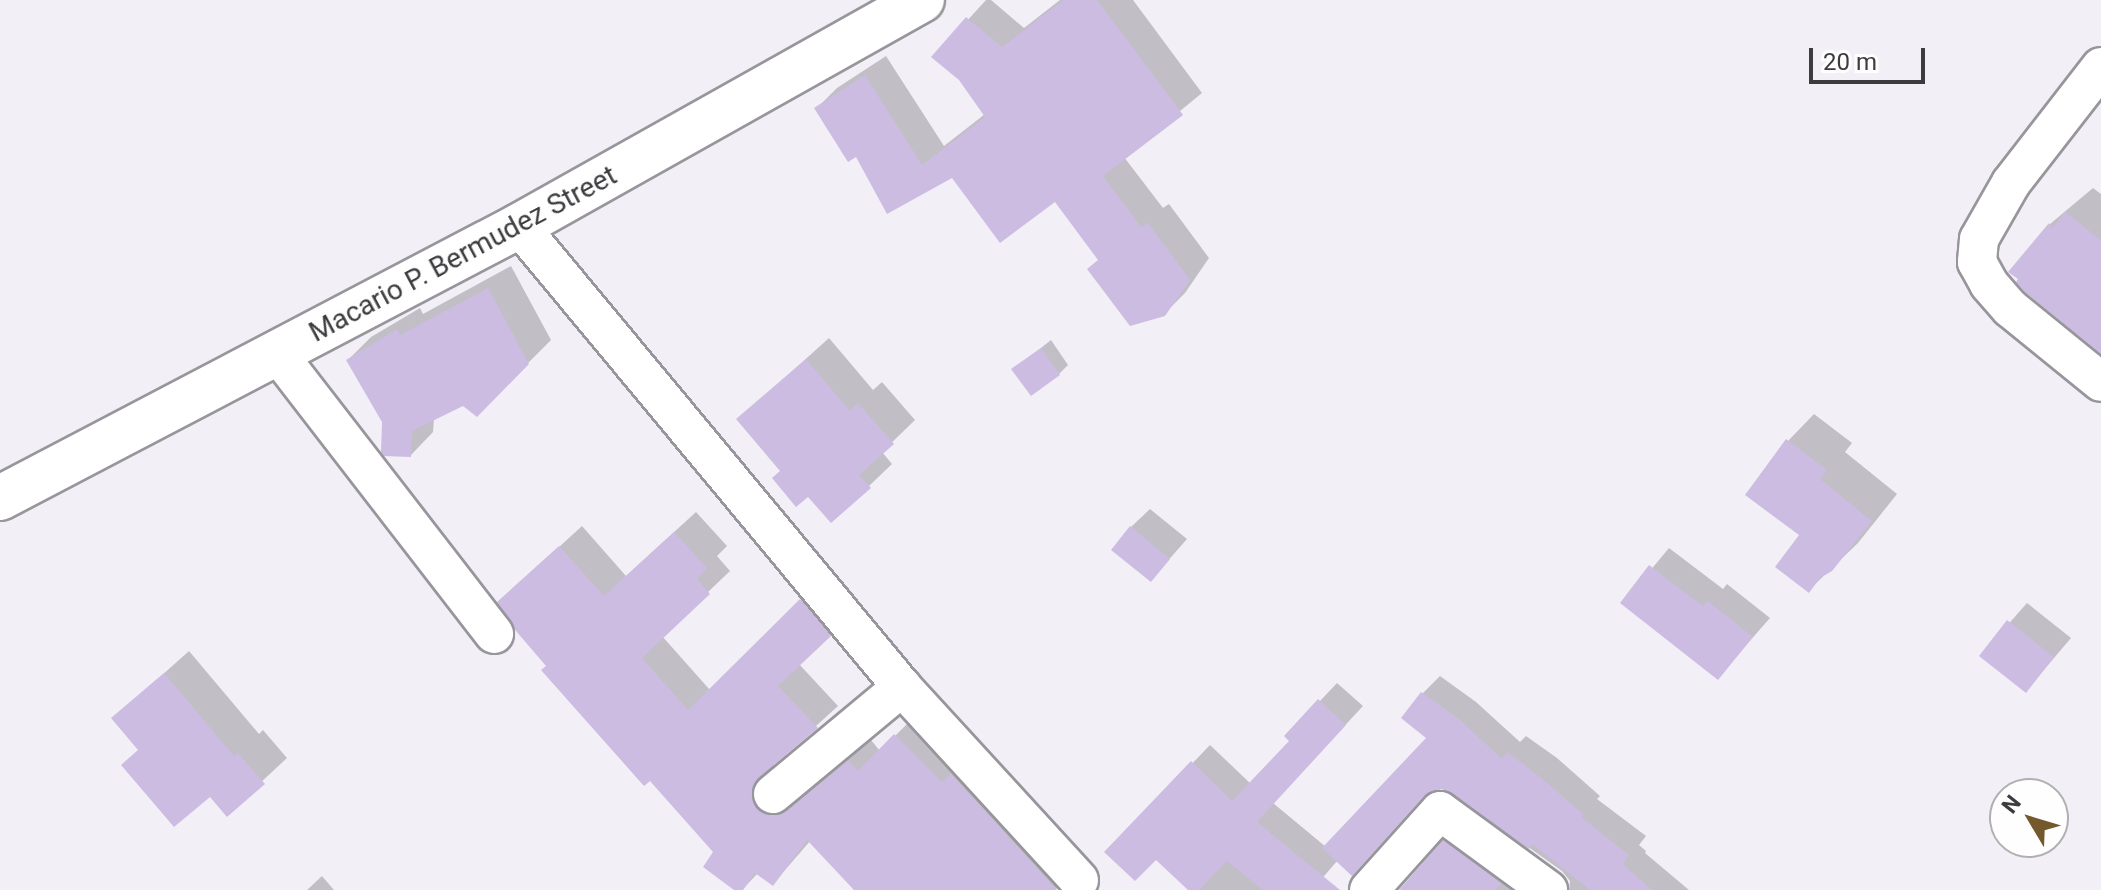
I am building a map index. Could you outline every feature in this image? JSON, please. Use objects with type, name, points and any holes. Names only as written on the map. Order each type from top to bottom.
[{"type":"main road","name":"Macario P. Bermudez Street","points":[[0,498],[519,226],[922,0]]},
{"type":"street","points":[[2101,67],[2011,183],[1979,239],[1977,262],[1989,284],[2010,308],[2101,382]]},
{"type":"street","points":[[519,226],[902,687],[1079,880]]},
{"type":"street","points":[[277,353],[494,634]]},
{"type":"street","points":[[773,794],[902,687]]},
{"type":"street","points":[[1369,890],[1440,811],[1548,890]]},
{"type":"building","points":[[1063,0],[1097,0],[1183,115],[1103,176],[1141,227],[1148,223],[1190,280],[1165,316],[1130,326],[1087,269],[1098,260],[1055,202],[1000,243],[952,178],[887,214],[856,157],[848,162],[814,108],[865,75],[922,165],[985,117],[959,80],[931,57],[966,17],[1002,47]]},
{"type":"building","points":[[2065,212],[2101,240],[2101,354],[2025,292],[2016,282],[2018,279],[2008,272],[2049,223],[2052,229]]},
{"type":"building","points":[[488,288],[529,364],[477,417],[463,406],[412,431],[411,457],[384,456],[381,452],[382,422],[346,360],[397,329],[400,335]]},
{"type":"building","points":[[1041,348],[1060,375],[1031,396],[1011,369]]},
{"type":"building","points":[[806,359],[850,411],[858,403],[894,444],[859,475],[871,488],[831,523],[808,497],[796,507],[772,478],[780,471],[736,419]]},
{"type":"building","points":[[1786,439],[1827,470],[1820,479],[1872,521],[1832,571],[1820,578],[1809,593],[1775,567],[1799,535],[1745,495]]},
{"type":"building","points":[[1130,526],[1170,559],[1151,582],[1111,550]]},
{"type":"building","points":[[674,532],[707,568],[697,579],[710,594],[642,658],[688,710],[800,599],[831,636],[778,686],[818,728],[758,778],[751,797],[757,809],[776,816],[786,811],[848,760],[858,771],[894,734],[942,782],[951,774],[1057,890],[854,890],[807,840],[773,886],[755,873],[743,890],[734,890],[703,867],[713,852],[650,781],[644,786],[541,670],[546,666],[516,631],[497,602],[559,546],[604,596]]},
{"type":"building","points":[[1649,565],[1703,606],[1708,601],[1753,637],[1718,680],[1620,603]]},
{"type":"building","points":[[2007,620],[2054,657],[2026,693],[1979,656]]},
{"type":"building","points":[[164,673],[234,756],[238,753],[265,784],[227,817],[210,797],[174,827],[121,765],[138,750],[111,718]]},
{"type":"building","points":[[1421,692],[1459,719],[1502,759],[1507,752],[1539,776],[1583,814],[1581,817],[1629,855],[1623,864],[1652,890],[1590,890],[1532,844],[1529,849],[1442,789],[1424,796],[1352,876],[1322,848],[1426,738],[1401,718]]},
{"type":"building","points":[[1318,699],[1346,725],[1257,822],[1340,890],[1263,890],[1227,861],[1199,890],[1188,890],[1156,860],[1135,881],[1104,852],[1191,761],[1232,801],[1289,741],[1284,736]]},
{"type":"building","points":[[1443,840],[1502,883],[1496,890],[1399,890]]}]
